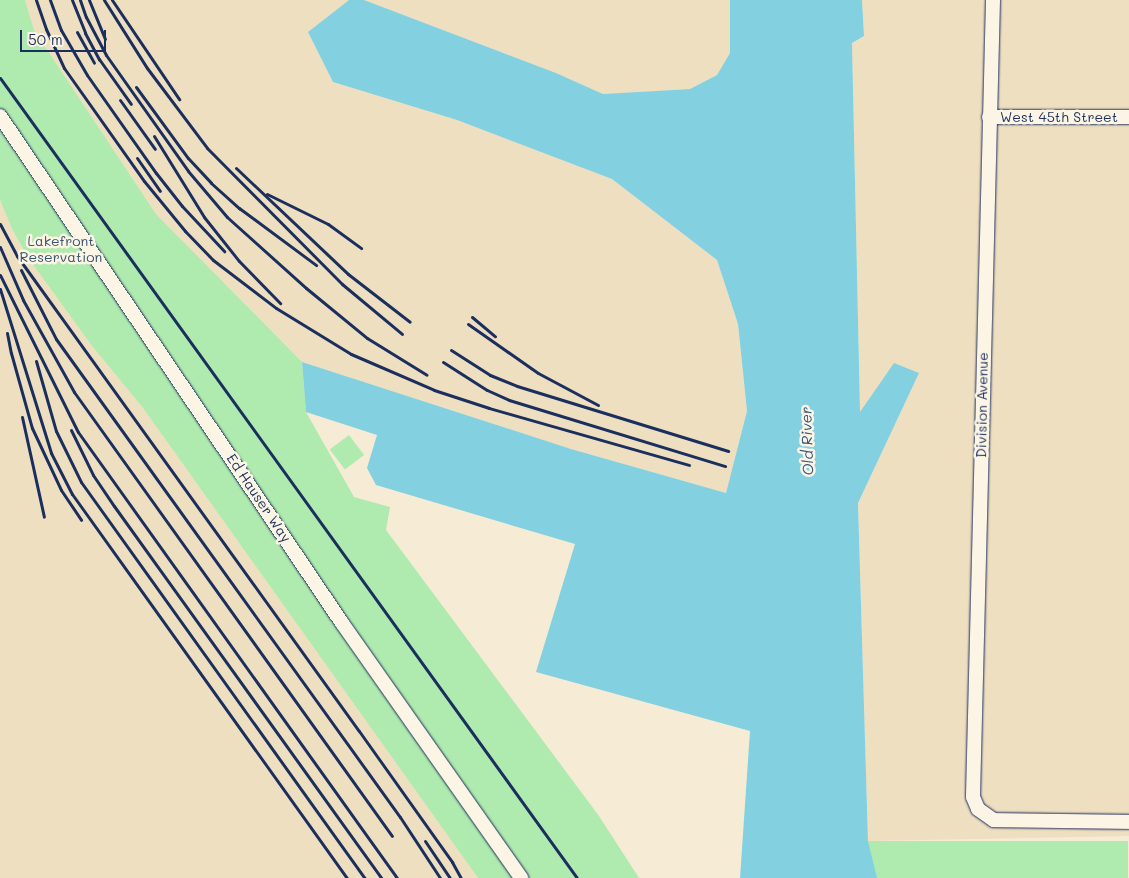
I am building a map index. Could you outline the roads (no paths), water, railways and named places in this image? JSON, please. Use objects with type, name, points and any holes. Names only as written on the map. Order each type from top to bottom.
[{"type":"street","name":"Division Avenue","points":[[993,0],[973,797],[978,809],[994,820],[1129,822]]},
{"type":"street","name":"Ed Hauser Way","points":[[0,116],[342,624],[520,878]]},
{"type":"street","name":"West 45th Street","points":[[989,117],[1129,117]]},
{"type":"water","name":"Old River","points":[[349,0],[364,0],[556,73],[603,94],[690,89],[717,75],[730,53],[730,0],[862,0],[864,36],[852,43],[860,412],[894,363],[919,373],[858,503],[868,841],[877,878],[740,878],[750,731],[536,672],[575,544],[376,485],[367,468],[377,435],[306,412],[302,362],[571,449],[726,493],[747,411],[738,324],[717,260],[612,179],[457,120],[333,82],[308,32]]},
{"type":"railway","points":[[36,0],[46,29],[64,68],[144,181],[185,231],[213,260],[276,308],[351,354],[434,390],[489,408],[689,465]]},
{"type":"railway","points":[[50,0],[61,30],[87,75],[156,173],[182,206],[224,251]]},
{"type":"railway","points":[[72,0],[85,33],[99,59],[131,104]]},
{"type":"railway","points":[[80,0],[86,17],[106,55],[188,171],[227,217],[306,288],[367,338],[427,375]]},
{"type":"railway","points":[[89,0],[105,39]]},
{"type":"railway","points":[[104,0],[147,68],[207,148],[342,284],[402,334]]},
{"type":"railway","points":[[112,0],[179,99]]},
{"type":"railway","points":[[77,32],[94,63]]},
{"type":"railway","points":[[0,78],[577,878]]},
{"type":"railway","points":[[136,87],[188,158],[211,183],[239,208],[316,265]]},
{"type":"railway","points":[[120,100],[155,149]]},
{"type":"railway","points":[[154,136],[204,217],[239,261],[280,303]]},
{"type":"railway","points":[[137,158],[160,191]]},
{"type":"railway","points":[[236,168],[348,274],[410,322]]},
{"type":"railway","points":[[267,194],[328,224],[361,248]]},
{"type":"railway","points":[[0,224],[17,256],[359,731],[452,862],[461,878]]},
{"type":"railway","points":[[0,247],[23,300],[74,392],[392,836]]},
{"type":"railway","points":[[21,270],[56,339],[400,817],[440,878]]},
{"type":"railway","points":[[0,275],[78,432],[397,878]]},
{"type":"railway","points":[[0,289],[51,453],[72,494],[347,878]]},
{"type":"railway","points":[[472,317],[495,336]]},
{"type":"railway","points":[[468,324],[538,373],[598,405]]},
{"type":"railway","points":[[7,333],[32,428],[61,490],[81,520]]},
{"type":"railway","points":[[451,350],[490,375],[517,386],[728,451]]},
{"type":"railway","points":[[36,361],[56,431],[81,482],[365,878]]},
{"type":"railway","points":[[443,362],[487,390],[509,400],[725,466]]},
{"type":"railway","points":[[22,417],[44,517]]},
{"type":"railway","points":[[71,430],[93,475],[114,506],[381,878]]},
{"type":"railway","points":[[425,841],[450,878]]},
{"type":"park label","name":"Lakefront Reservation","points":[[61,250]]}]
